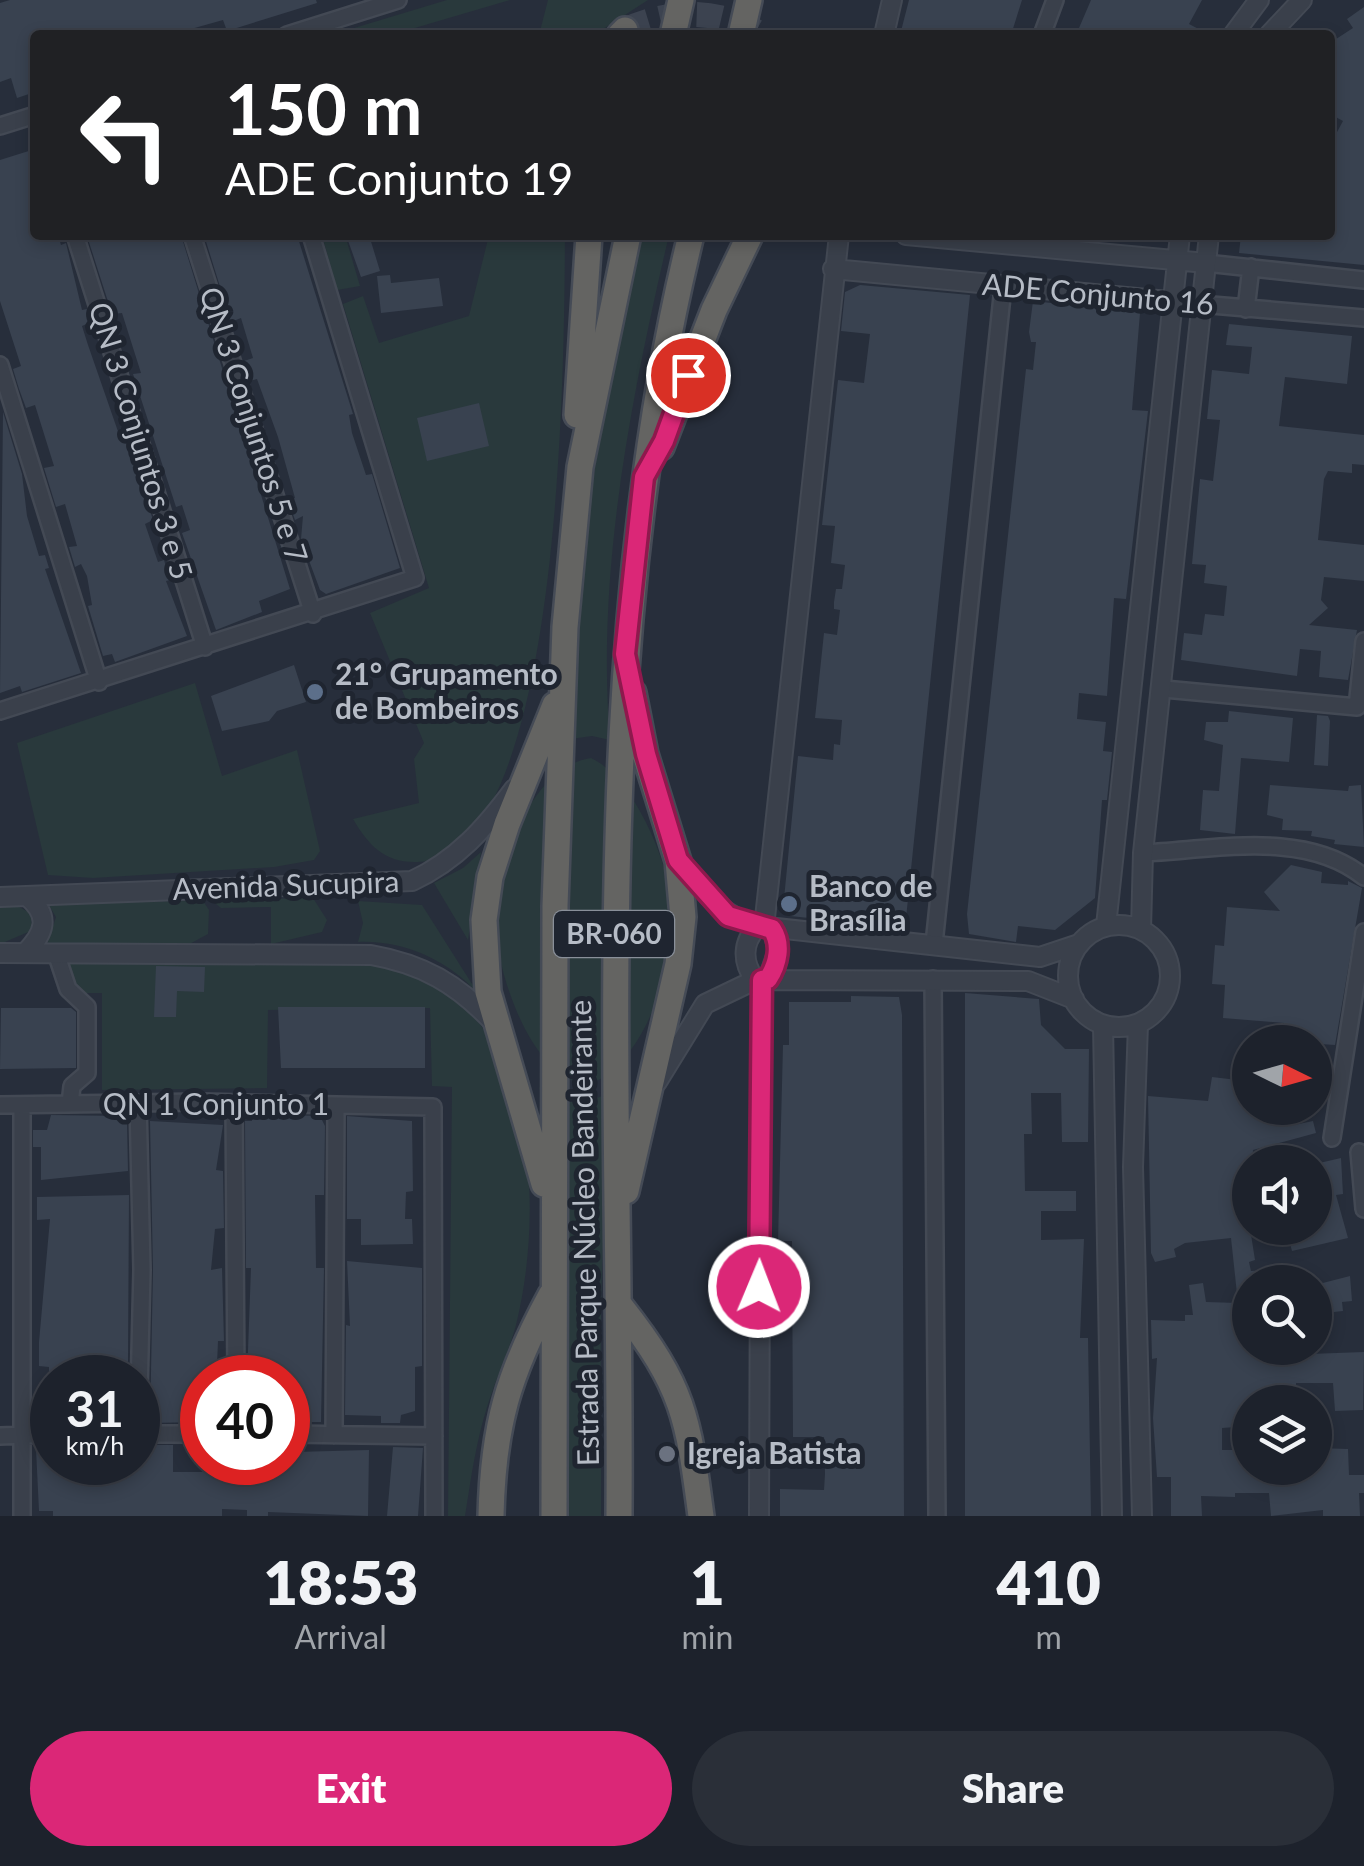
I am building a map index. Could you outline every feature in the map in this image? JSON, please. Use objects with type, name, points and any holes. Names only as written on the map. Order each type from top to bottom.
[{"type":"highway","points":[[675,30],[681,0]]},
{"type":"highway","points":[[741,30],[749,0]]},
{"type":"highway","points":[[580,467],[574,439],[588,240]]},
{"type":"highway","name":"Estrada Parque Núcleo Bandeirante","points":[[554,1516],[554,906],[564,681],[580,467],[627,240]]},
{"type":"highway","name":"Estrada Parque Núcleo Bandeirante","points":[[620,1516],[621,1307],[614,943],[625,654],[644,477],[690,240]]},
{"type":"highway","points":[[644,477],[664,441],[714,310],[748,240]]},
{"type":"highway","points":[[618,1213],[632,1172],[678,964],[683,917],[678,860],[646,754],[625,654]]},
{"type":"highway","points":[[552,1213],[488,992],[484,920],[490,877],[564,681]]},
{"type":"highway","points":[[491,1516],[498,1422],[523,1346],[554,1291]]},
{"type":"highway","points":[[621,1307],[657,1353],[689,1421],[701,1516]]},
{"type":"street","points":[[303,30],[398,0]]},
{"type":"street","points":[[885,30],[892,0]]},
{"type":"street","points":[[1044,30],[1055,0]]},
{"type":"street","points":[[1236,30],[1259,0]]},
{"type":"street","points":[[1274,30],[1302,0]]},
{"type":"street","points":[[0,126],[30,117]]},
{"type":"street","name":"QN 3 Conjuntos 3 e 5","points":[[77,240],[205,647]]},
{"type":"street","name":"QN 3 Conjuntos 5 e 7","points":[[194,240],[313,614]]},
{"type":"street","points":[[0,712],[313,614],[415,577],[313,240]]},
{"type":"street","points":[[762,980],[745,953],[765,927],[838,240]]},
{"type":"street","name":"ADE Conjunto 16","points":[[1007,240],[1364,280]]},
{"type":"street","points":[[1106,926],[1179,240]]},
{"type":"street","points":[[1141,930],[1144,853],[1209,240]]},
{"type":"street","points":[[1246,309],[1251,267]]},
{"type":"street","name":"ADE Conjunto 16","points":[[833,269],[1171,304],[1364,318]]},
{"type":"street","points":[[934,944],[1003,287]]},
{"type":"street","points":[[0,364],[98,682]]},
{"type":"street","points":[[1164,689],[1360,707],[1364,642]]},
{"type":"street","name":"Avenida Sucupira","points":[[0,897],[412,881],[441,868],[482,831],[527,773]]},
{"type":"street","points":[[1144,853],[1297,849],[1336,860],[1364,877]]},
{"type":"street","points":[[643,1109],[683,1035],[705,1004],[762,980],[1028,981],[1074,1000],[1089,1018],[1103,1025],[1138,1024],[1163,1002],[1169,986],[1164,953],[1141,930],[1106,926],[1079,944],[1040,956],[765,927],[728,916],[678,860]]},
{"type":"street","points":[[25,953],[42,936],[44,924],[42,912],[27,896]]},
{"type":"street","points":[[759,1516],[762,980],[778,950],[765,927]]},
{"type":"street","points":[[1332,1138],[1364,932]]},
{"type":"street","points":[[1074,1000],[1068,968],[1079,944]]},
{"type":"street","points":[[0,953],[336,952],[387,958],[450,981],[499,1028]]},
{"type":"street","points":[[56,953],[68,990],[87,1007],[87,1073],[72,1086],[70,1104]]},
{"type":"street","points":[[933,979],[937,1516]]},
{"type":"street","points":[[1138,1024],[1134,1166],[1142,1516]]},
{"type":"street","points":[[1103,1025],[1112,1516]]},
{"type":"street","points":[[138,1103],[140,1355]]},
{"type":"street","points":[[234,1103],[236,1355]]},
{"type":"street","name":"QN 1 Conjunto 1","points":[[0,1106],[234,1103],[433,1107],[434,1436]]},
{"type":"street","points":[[22,1106],[22,1516]]},
{"type":"street","points":[[334,1434],[336,1106]]},
{"type":"street","points":[[1359,1152],[1364,1209]]},
{"type":"street","points":[[1103,1165],[1134,1166]]},
{"type":"street","points":[[0,1436],[30,1434]]},
{"type":"street","points":[[310,1434],[434,1436],[434,1516]]},
{"type":"street","points":[[1110,1473],[1141,1472]]},
{"type":"shaded area","points":[[447,0],[510,0],[408,30],[348,30]]},
{"type":"shaded area","points":[[548,0],[648,0],[602,30],[540,30]]},
{"type":"shaded area","points":[[323,240],[346,240],[360,286],[337,290]]},
{"type":"shaded area","points":[[488,240],[565,240],[557,480],[546,588],[529,691],[503,779],[466,839],[417,862],[406,862],[379,851],[353,819],[419,803],[414,759],[424,743],[370,613],[429,588],[343,304],[363,296],[379,343],[469,316]]},
{"type":"shaded area","points":[[640,240],[668,240],[630,422],[612,550],[607,677],[610,740],[592,736],[557,741],[595,467]]},
{"type":"shaded area","points":[[195,683],[222,776],[297,750],[320,851],[314,860],[274,867],[93,878],[48,875],[17,743]]},
{"type":"shaded area","points":[[591,758],[624,787],[651,833],[669,885],[673,930],[658,997],[637,1041],[607,1075],[588,1085],[567,1078],[533,1043],[510,993],[495,920],[502,873],[520,822],[551,779],[570,765]]},
{"type":"shaded area","points":[[481,852],[468,940],[434,883],[463,868]]},
{"type":"shaded area","points":[[313,898],[327,920],[322,932],[271,944],[271,907],[221,908],[211,900]]},
{"type":"shaded area","points":[[203,901],[209,910],[208,934],[184,947],[46,948],[56,917],[47,902]]},
{"type":"shaded area","points":[[358,901],[422,905],[479,995],[454,972],[424,955],[392,945],[358,942],[363,923]]},
{"type":"shaded area","points":[[14,904],[30,913],[33,930],[0,944],[0,905]]},
{"type":"shaded area","points":[[344,958],[386,963],[436,983],[474,1017],[501,1061],[519,1111],[528,1166],[530,1222],[525,1276],[516,1325],[484,1418],[465,1516],[448,1516],[452,1087],[432,1086],[430,1008],[268,1010],[267,1088],[102,1090],[102,993],[64,993],[63,963]]},
{"type":"shaded area","points":[[539,1087],[558,1099],[578,1102],[618,1089],[603,1249],[601,1516],[560,1516],[550,1128]]},
{"type":"building","points":[[909,0],[1022,0],[1013,30],[901,30]]},
{"type":"building","points":[[1091,0],[1202,0],[1189,24],[1200,30],[1078,30]]},
{"type":"building","points":[[0,3],[317,3],[230,30],[223,20],[191,30],[30,30],[30,94],[17,98],[11,78],[0,82]]},
{"type":"building","points":[[1364,7],[1364,265],[1239,253],[1240,240],[1335,240],[1335,136],[1343,121],[1335,117],[1335,40],[1353,28],[1347,19]]},
{"type":"building","points":[[30,151],[30,240],[66,243],[82,310],[87,309],[91,322],[82,326],[122,443],[128,441],[153,520],[145,524],[158,562],[164,560],[170,580],[166,581],[187,636],[115,662],[112,654],[103,656],[88,606],[92,605],[87,576],[81,564],[75,567],[69,547],[77,546],[65,504],[56,507],[44,468],[54,466],[35,405],[26,408],[13,369],[21,366],[0,301],[0,160]]},
{"type":"building","points":[[88,240],[183,240],[290,589],[259,601],[262,612],[216,630],[182,533],[190,530],[182,505],[176,507],[133,374],[141,373],[122,313],[112,314]]},
{"type":"building","points":[[206,240],[299,240],[353,414],[349,415],[352,433],[366,475],[372,474],[400,568],[326,594],[320,590],[301,539],[303,516],[295,520],[288,500],[295,498],[278,437],[257,379],[250,381],[244,361],[253,358],[241,318],[231,322]]},
{"type":"building","points":[[348,240],[371,240],[380,271],[361,277]]},
{"type":"building","points":[[390,275],[391,283],[439,278],[443,306],[381,313],[377,276]]},
{"type":"building","points":[[860,285],[970,295],[905,928],[790,916],[790,910],[783,909],[798,756],[833,760],[834,744],[840,745],[842,720],[815,718],[824,633],[837,635],[840,610],[834,609],[834,602],[836,589],[842,589],[845,565],[831,563],[835,526],[822,525],[838,380],[864,383],[870,334],[841,331],[845,292]]},
{"type":"building","points":[[1033,301],[1140,313],[1132,410],[1148,411],[1126,599],[1114,598],[1107,696],[1079,693],[1077,719],[1106,722],[1103,751],[1112,752],[1107,800],[1102,800],[1095,898],[1055,930],[1018,926],[1016,942],[969,934],[967,914],[1026,369],[1033,370],[1036,342],[1031,342],[1029,332]]},
{"type":"building","points":[[1229,324],[1352,336],[1347,384],[1285,377],[1279,426],[1364,435],[1364,465],[1352,464],[1352,473],[1328,471],[1324,479],[1318,540],[1364,545],[1364,581],[1324,577],[1321,600],[1328,608],[1309,625],[1357,630],[1348,680],[1319,677],[1321,651],[1300,649],[1297,676],[1181,660],[1184,633],[1202,635],[1205,614],[1224,616],[1227,586],[1204,583],[1206,565],[1192,564],[1200,479],[1213,481],[1220,420],[1207,419],[1212,370],[1249,374],[1252,347],[1226,345]]},
{"type":"building","points":[[479,403],[489,446],[427,461],[417,418]]},
{"type":"building","points":[[3,412],[22,474],[27,516],[39,556],[45,555],[49,568],[45,569],[81,673],[22,692],[20,686],[0,693]]},
{"type":"building","points":[[294,665],[306,702],[277,711],[269,721],[222,731],[211,696]]},
{"type":"building","points":[[1229,711],[1293,718],[1289,762],[1241,758],[1235,834],[1200,830],[1203,790],[1219,791],[1223,745],[1204,740],[1206,722],[1228,722]]},
{"type":"building","points":[[1317,715],[1328,716],[1330,721],[1328,766],[1314,765]]},
{"type":"building","points":[[1270,785],[1348,791],[1349,786],[1361,785],[1364,847],[1334,844],[1335,840],[1311,836],[1312,831],[1282,830],[1283,819],[1267,815]]},
{"type":"building","points":[[1291,865],[1322,872],[1321,883],[1348,885],[1348,881],[1362,888],[1335,1045],[1332,1025],[1284,1025],[1223,1018],[1225,985],[1212,984],[1215,945],[1224,946],[1227,907],[1280,911],[1264,892]]},
{"type":"building","points":[[156,966],[205,967],[204,992],[177,991],[176,1017],[154,1017]]},
{"type":"building","points":[[965,993],[1039,999],[1041,1025],[1065,1049],[1089,1049],[1088,1142],[1062,1142],[1061,1093],[1031,1093],[1032,1134],[1024,1134],[1025,1191],[1076,1191],[1076,1211],[1041,1211],[1041,1240],[1084,1239],[1080,1338],[1088,1338],[1091,1516],[965,1516]]},
{"type":"building","points":[[851,996],[899,997],[902,1015],[904,1516],[780,1516],[780,1489],[824,1490],[825,1474],[824,1437],[793,1437],[792,1241],[778,1241],[783,1045],[789,1045],[789,1002],[851,1002]]},
{"type":"building","points":[[278,1007],[425,1007],[425,1068],[281,1068]]},
{"type":"building","points":[[1,1008],[71,1008],[76,1012],[76,1068],[0,1069]]},
{"type":"building","points":[[1212,1077],[1232,1079],[1232,1125],[1314,1125],[1316,1133],[1272,1145],[1232,1145],[1232,1245],[1253,1245],[1255,1260],[1250,1265],[1234,1265],[1231,1238],[1185,1243],[1174,1249],[1176,1257],[1155,1262],[1151,1253],[1148,1096],[1208,1101]]},
{"type":"building","points":[[251,1114],[320,1116],[325,1126],[324,1195],[315,1195],[316,1268],[324,1268],[321,1422],[310,1422],[310,1355],[248,1355],[251,1268],[246,1268],[245,1121],[252,1121]]},
{"type":"building","points":[[51,1115],[121,1116],[127,1122],[128,1171],[41,1180],[41,1147],[33,1147],[33,1130],[47,1130]]},
{"type":"building","points":[[347,1116],[412,1121],[413,1191],[406,1192],[405,1219],[412,1219],[413,1244],[361,1245],[361,1219],[347,1219]]},
{"type":"building","points":[[150,1121],[223,1125],[216,1170],[223,1171],[224,1228],[215,1229],[211,1270],[222,1268],[224,1341],[218,1341],[217,1355],[180,1355],[180,1422],[160,1423],[160,1355],[151,1355]]},
{"type":"building","points":[[1341,1158],[1343,1194],[1336,1195],[1348,1238],[1332,1242],[1332,1160]]},
{"type":"building","points":[[129,1195],[128,1355],[39,1355],[50,1219],[37,1220],[37,1197]]},
{"type":"building","points":[[1290,1245],[1318,1245],[1292,1251]]},
{"type":"building","points":[[347,1261],[422,1268],[422,1366],[415,1367],[415,1411],[401,1415],[400,1423],[381,1423],[381,1416],[345,1415],[346,1325],[350,1326]]},
{"type":"building","points":[[1350,1276],[1352,1301],[1342,1302],[1343,1311],[1332,1312],[1332,1281]]},
{"type":"building","points":[[1203,1283],[1206,1302],[1232,1303],[1232,1365],[1332,1365],[1332,1353],[1364,1352],[1363,1410],[1335,1411],[1333,1383],[1232,1385],[1232,1427],[1222,1428],[1222,1450],[1232,1450],[1232,1485],[1332,1485],[1332,1448],[1348,1449],[1349,1475],[1364,1475],[1364,1493],[1359,1493],[1360,1516],[1323,1516],[1323,1510],[1271,1516],[1269,1493],[1235,1493],[1235,1497],[1201,1496],[1202,1516],[1171,1516],[1171,1477],[1157,1477],[1153,1418],[1157,1358],[1152,1359],[1151,1320],[1185,1321],[1185,1315],[1193,1315],[1189,1285]]},
{"type":"building","points":[[160,1445],[173,1445],[173,1472],[180,1472],[180,1485],[310,1485],[310,1452],[369,1450],[368,1516],[268,1512],[268,1516],[247,1516],[247,1510],[222,1509],[222,1516],[53,1516],[53,1511],[39,1511],[38,1485],[160,1485]]},
{"type":"building","points":[[393,1447],[423,1448],[418,1516],[387,1516]]},
{"type":"tunnel","points":[[625,30],[677,15],[712,16],[753,30]]},
{"type":"place","name":"21° Grupamento de Bombeiros","points":[[315,692]]},
{"type":"place","name":"Banco de Brasília","points":[[789,904]]},
{"type":"place","name":"Igreja Batista","points":[[667,1454]]},
{"type":"route","points":[[688,375],[664,441],[644,477],[625,654],[646,754],[678,860],[728,916],[772,929],[778,940],[772,974],[762,980],[759,1287]]}]
